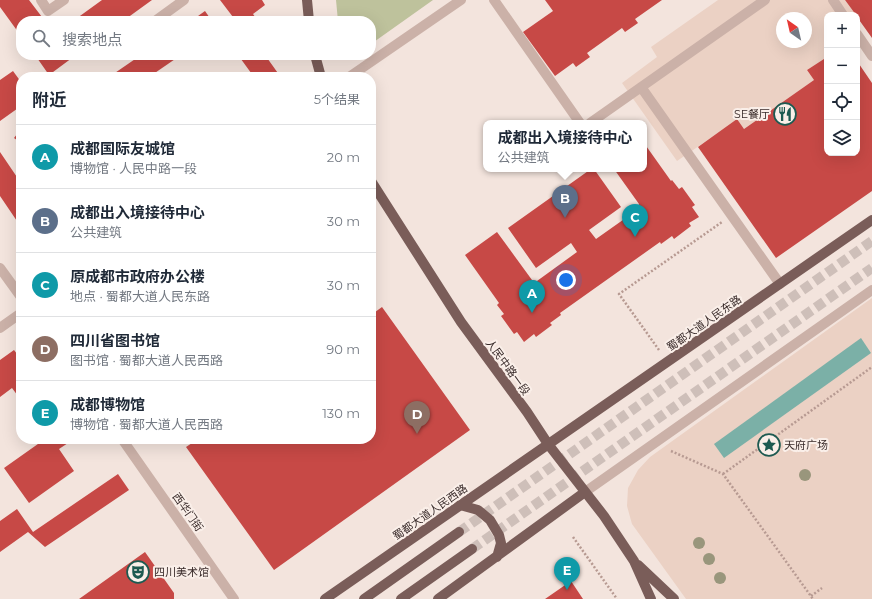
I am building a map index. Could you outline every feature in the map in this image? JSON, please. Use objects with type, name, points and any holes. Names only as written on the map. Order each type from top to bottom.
[{"type":"main road","points":[[307,0],[309,16]]},
{"type":"main road","points":[[316,60],[320,72]]},
{"type":"main road","name":"人民中路一段","points":[[376,189],[461,322],[548,444],[604,516],[634,561],[651,599]]},
{"type":"main road","name":"蜀都大道人民东路","points":[[548,444],[872,220]]},
{"type":"main road","name":"蜀都大道人民西路","points":[[325,599],[548,444]]},
{"type":"main road","points":[[438,599],[585,492]]},
{"type":"main road","points":[[460,505],[478,510],[490,520],[499,535],[501,543],[497,557]]},
{"type":"main road","points":[[364,599],[459,532]]},
{"type":"main road","points":[[401,599],[472,549]]},
{"type":"main road","name":"人民中路一段","points":[[634,561],[674,599]]},
{"type":"street","points":[[41,0],[48,11],[64,0]]},
{"type":"street","points":[[162,16],[184,0]]},
{"type":"street","points":[[376,58],[461,0]]},
{"type":"street","points":[[494,0],[578,120]]},
{"type":"street","points":[[594,120],[765,0]]},
{"type":"street","points":[[832,0],[841,12]]},
{"type":"street","points":[[860,38],[872,56]]},
{"type":"street","points":[[356,72],[374,60]]},
{"type":"street","points":[[641,87],[780,284]]},
{"type":"street","points":[[0,268],[16,290]]},
{"type":"street","points":[[585,492],[872,290]]},
{"type":"street","points":[[0,328],[16,317]]},
{"type":"street","name":"西华门街","points":[[126,444],[234,599]]},
{"type":"path","points":[[659,350],[619,294],[732,215]]},
{"type":"path","points":[[723,474],[872,367]]},
{"type":"path","points":[[671,451],[723,474],[812,598],[822,588]]},
{"type":"path","points":[[573,537],[617,599]]},
{"type":"green space","points":[[336,0],[433,0],[376,40],[376,16],[338,16]]},
{"type":"shaded area","points":[[718,0],[845,0],[854,12],[824,12],[824,59],[807,70],[814,80],[744,129],[737,120],[677,161],[622,83],[657,57],[651,47]]},
{"type":"shaded area","name":"天府广场","points":[[872,298],[872,599],[686,599],[632,524],[627,506],[628,488],[638,470],[650,457]]},
{"type":"water","points":[[861,338],[871,353],[724,458],[714,444]]},
{"type":"building","points":[[0,0],[29,0],[41,16],[16,16],[16,29],[0,7]]},
{"type":"building","points":[[102,0],[152,0],[130,16],[80,16]]},
{"type":"building","points":[[220,0],[262,0],[265,5],[253,14],[254,16],[232,16]]},
{"type":"building","points":[[545,0],[662,0],[635,19],[638,23],[625,32],[622,28],[587,53],[590,57],[576,67],[573,63],[555,76],[523,32],[553,11]]},
{"type":"building","points":[[845,0],[872,0],[872,38],[860,21],[860,12],[854,12]]},
{"type":"building","points":[[205,11],[208,16],[198,16]]},
{"type":"building","points":[[824,59],[824,156],[860,156],[860,65],[872,83],[872,191],[776,258],[698,147],[737,119],[744,129],[814,80],[807,70]]},
{"type":"building","points":[[38,60],[69,60],[53,72],[47,72]]},
{"type":"building","points":[[134,60],[174,60],[156,72],[116,72]]},
{"type":"building","points":[[242,60],[269,60],[277,72],[250,72]]},
{"type":"building","points":[[13,71],[16,75],[16,110],[0,121],[0,80]]},
{"type":"building","points":[[647,147],[671,181],[672,180],[679,189],[682,187],[695,205],[692,207],[699,217],[689,223],[691,226],[674,239],[672,236],[661,244],[660,242],[560,313],[561,315],[550,323],[552,325],[536,337],[534,334],[524,342],[517,332],[514,334],[501,316],[504,314],[497,305],[499,303],[465,255],[497,232],[532,280],[537,281],[577,252],[571,243],[536,268],[508,228],[587,172],[596,172],[621,207],[589,230],[596,239],[637,210],[639,204],[616,172],[647,172]]},
{"type":"building","points":[[0,152],[16,176],[16,220],[0,196]]},
{"type":"building","points":[[382,307],[470,430],[274,570],[186,447],[190,444],[376,444],[376,311]]},
{"type":"building","points":[[14,350],[16,353],[16,393],[12,388],[0,397],[0,360]]},
{"type":"building","points":[[38,444],[66,444],[59,449],[74,471],[29,503],[4,468]]},
{"type":"building","points":[[118,474],[129,490],[45,547],[28,532],[0,552],[0,521],[17,509],[33,532]]},
{"type":"building","name":"四川美术馆","points":[[145,552],[174,593],[174,599],[79,599]]},
{"type":"building","points":[[571,581],[583,599],[545,599]]},
{"type":"tunnel","points":[[459,532],[872,241]]},
{"type":"tunnel","points":[[472,549],[872,268]]},
{"type":"place","name":"SE餐厅","points":[[785,114]]},
{"type":"place","name":"成都出入境接待中心","points":[[565,218]]},
{"type":"place","name":"原成都市政府办公楼","points":[[635,237]]},
{"type":"place","name":"成都国际友城馆","points":[[532,313]]},
{"type":"place","name":"四川省图书馆","points":[[417,434]]},
{"type":"place","name":"天府广场","points":[[769,445]]},
{"type":"place","name":"四川美术馆","points":[[138,572]]},
{"type":"place","name":"成都博物馆","points":[[567,590]]}]
